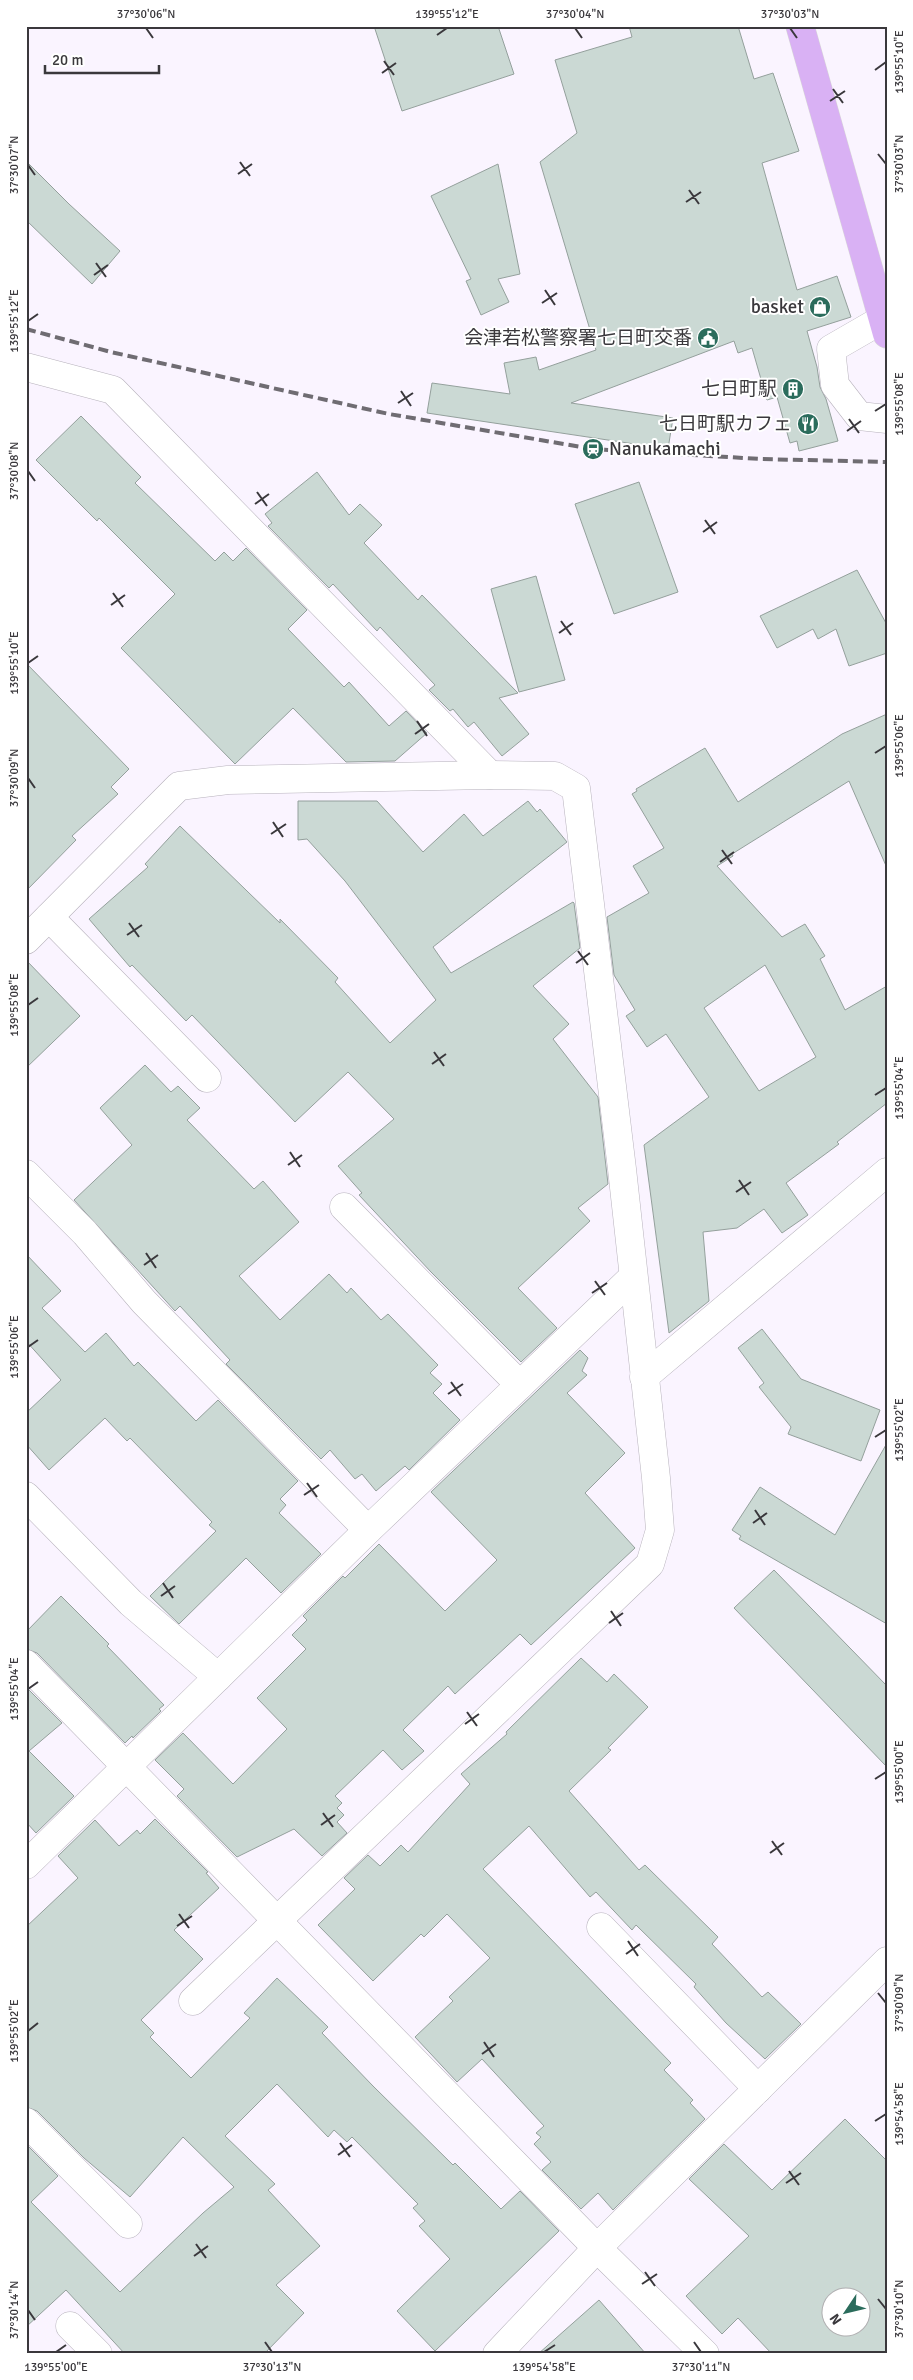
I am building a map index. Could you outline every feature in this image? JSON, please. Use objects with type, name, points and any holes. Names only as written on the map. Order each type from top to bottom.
[{"type":"highway","points":[[800,26],[885,326]]},
{"type":"street","points":[[885,326],[831,349],[835,385],[859,416],[887,419]]},
{"type":"street","points":[[26,367],[113,390],[490,775]]},
{"type":"street","points":[[26,940],[179,786],[228,780],[490,775],[555,776],[576,788],[633,1277],[660,1530],[650,1564],[193,2001]]},
{"type":"street","points":[[49,917],[207,1078]]},
{"type":"street","points":[[644,1377],[887,1172]]},
{"type":"street","points":[[26,1174],[85,1233],[144,1302],[368,1530]]},
{"type":"street","points":[[344,1207],[520,1385]]},
{"type":"street","points":[[26,1865],[368,1530],[633,1277]]},
{"type":"street","points":[[26,1496],[131,1603],[218,1677]]},
{"type":"street","points":[[26,1664],[597,2248],[705,2354]]},
{"type":"street","points":[[601,1927],[758,2089]]},
{"type":"street","points":[[497,2354],[597,2248],[887,1961]]},
{"type":"street","points":[[26,2122],[128,2224]]},
{"type":"street","points":[[70,2326],[98,2354]]},
{"type":"building","points":[[374,26],[498,26],[514,74],[402,111]]},
{"type":"building","points":[[629,26],[738,26],[754,79],[773,73],[799,151],[762,163],[797,290],[837,276],[851,317],[807,331],[817,367],[820,387],[826,399],[838,441],[799,451],[797,441],[790,443],[777,397],[767,400],[752,348],[738,353],[734,341],[571,403],[673,418],[668,449],[427,413],[432,383],[510,394],[504,363],[536,357],[539,370],[596,350],[540,162],[577,133],[555,60],[632,37]]},
{"type":"building","points":[[26,161],[120,251],[92,284],[26,220]]},
{"type":"building","points":[[498,164],[520,274],[498,279],[509,302],[481,315],[466,281],[471,279],[431,196]]},
{"type":"building","points":[[81,416],[141,477],[135,483],[215,561],[224,552],[233,561],[246,548],[307,610],[288,629],[344,687],[349,682],[389,726],[406,711],[427,733],[395,761],[346,762],[293,708],[235,764],[121,648],[175,594],[99,518],[97,521],[36,460]]},
{"type":"building","points":[[317,472],[349,515],[360,504],[382,525],[364,543],[418,600],[422,595],[518,693],[499,698],[529,734],[502,756],[474,722],[468,727],[453,709],[450,711],[429,690],[435,685],[380,627],[377,631],[333,584],[329,588],[268,526],[272,523],[265,514]]},
{"type":"building","points":[[639,482],[678,592],[614,614],[575,504]]},
{"type":"building","points":[[857,570],[887,625],[887,653],[849,666],[836,629],[818,639],[813,629],[777,648],[760,616]]},
{"type":"building","points":[[536,576],[565,680],[519,692],[491,589]]},
{"type":"building","points":[[26,663],[129,769],[111,787],[118,794],[72,836],[76,840],[26,891]]},
{"type":"building","points":[[887,714],[887,868],[849,781],[732,854],[733,856],[717,866],[782,937],[805,924],[825,956],[820,959],[845,1010],[887,986],[887,1103],[837,1142],[839,1144],[786,1183],[808,1215],[782,1233],[764,1209],[737,1228],[703,1232],[709,1301],[669,1333],[644,1145],[709,1097],[666,1034],[647,1047],[626,1016],[635,1010],[614,975],[607,917],[649,893],[633,866],[664,848],[632,794],[637,791],[636,789],[705,748],[738,802],[842,734]],"holes":[[[765,965],[816,1057],[759,1091],[704,1008]]]},
{"type":"building","points":[[298,801],[377,801],[423,852],[464,814],[483,836],[528,801],[537,812],[540,809],[567,842],[433,947],[451,973],[574,903],[580,948],[533,986],[569,1024],[553,1039],[598,1097],[608,1184],[578,1208],[590,1221],[518,1288],[557,1328],[521,1362],[431,1272],[359,1195],[362,1193],[338,1166],[394,1119],[348,1072],[295,1122],[192,1015],[186,1021],[132,965],[130,967],[89,919],[148,867],[145,864],[180,826],[280,923],[280,919],[338,978],[335,982],[390,1043],[436,1000],[345,881],[307,839],[298,840]]},
{"type":"building","points":[[26,960],[80,1016],[26,1068]]},
{"type":"building","points":[[145,1065],[171,1092],[178,1086],[200,1108],[187,1120],[254,1189],[263,1181],[299,1222],[239,1276],[280,1320],[329,1274],[347,1293],[351,1288],[381,1320],[388,1314],[438,1365],[430,1373],[442,1384],[433,1393],[460,1420],[409,1470],[405,1466],[376,1491],[362,1474],[355,1479],[330,1450],[321,1459],[226,1364],[230,1360],[180,1306],[175,1311],[74,1200],[132,1145],[100,1108]]},
{"type":"building","points":[[26,1254],[61,1291],[42,1308],[85,1352],[106,1333],[134,1366],[138,1362],[196,1421],[218,1400],[298,1481],[280,1499],[286,1505],[279,1513],[321,1554],[281,1593],[246,1558],[179,1624],[150,1596],[216,1531],[209,1525],[212,1522],[130,1438],[127,1441],[105,1418],[49,1470],[26,1444],[26,1413],[61,1380],[26,1341]]},
{"type":"building","points":[[762,1329],[801,1379],[880,1410],[861,1461],[788,1434],[791,1427],[759,1387],[764,1383],[738,1348]]},
{"type":"building","points":[[580,1350],[588,1358],[582,1371],[587,1375],[567,1393],[625,1453],[585,1493],[635,1548],[531,1645],[520,1634],[455,1694],[448,1686],[403,1730],[424,1751],[402,1770],[383,1750],[335,1796],[342,1803],[337,1808],[344,1815],[337,1822],[347,1833],[322,1856],[294,1829],[237,1857],[177,1796],[184,1789],[155,1760],[183,1733],[233,1784],[287,1729],[257,1698],[306,1649],[292,1635],[307,1620],[303,1616],[343,1576],[345,1578],[379,1544],[445,1611],[497,1560],[431,1492]]},
{"type":"building","points":[[887,1443],[887,1624],[739,1539],[741,1536],[732,1530],[760,1487],[835,1535]]},
{"type":"building","points":[[774,1570],[887,1686],[887,1767],[734,1608]]},
{"type":"building","points":[[61,1596],[109,1644],[107,1646],[164,1705],[159,1709],[161,1711],[133,1738],[132,1736],[125,1743],[37,1653],[26,1649],[26,1632]]},
{"type":"building","points":[[581,1658],[607,1682],[614,1674],[648,1707],[608,1748],[611,1750],[569,1791],[639,1870],[645,1865],[718,1937],[712,1944],[762,1997],[768,1992],[801,2024],[765,2059],[726,2023],[694,1987],[696,1984],[636,1925],[632,1930],[596,1892],[590,1897],[529,1826],[483,1869],[671,2063],[664,2070],[693,2100],[690,2103],[705,2119],[613,2210],[598,2193],[581,2209],[542,2170],[551,2162],[534,2144],[541,2137],[536,2133],[544,2126],[482,2059],[457,2082],[415,2037],[453,2001],[449,1997],[490,1958],[447,1914],[424,1937],[421,1934],[373,1981],[318,1925],[355,1889],[344,1878],[368,1855],[380,1866],[401,1845],[408,1852],[470,1784],[461,1774],[507,1734],[506,1732]]},
{"type":"building","points":[[26,1687],[62,1723],[29,1751],[74,1796],[36,1833],[26,1822]]},
{"type":"building","points":[[155,1819],[208,1872],[206,1873],[219,1888],[174,1930],[203,1959],[141,2020],[154,2033],[150,2037],[191,2078],[250,2018],[244,2013],[277,1978],[328,2027],[322,2033],[373,2086],[453,2165],[455,2163],[501,2209],[520,2191],[559,2231],[435,2351],[397,2311],[450,2259],[419,2226],[425,2221],[413,2208],[418,2204],[352,2137],[347,2142],[334,2130],[328,2137],[277,2084],[225,2136],[275,2184],[268,2190],[320,2246],[276,2285],[304,2313],[264,2354],[125,2354],[66,2290],[26,2327],[26,2144],[58,2176],[31,2202],[120,2292],[203,2213],[234,2187],[183,2137],[130,2197],[84,2158],[37,2111],[26,2107],[26,1927],[78,1878],[58,1856],[95,1820],[119,1846],[137,1830],[140,1834]]},
{"type":"building","points":[[845,2119],[887,2161],[887,2354],[772,2354],[738,2318],[722,2334],[686,2296],[749,2236],[689,2179],[724,2144],[772,2190]]},
{"type":"building","points":[[599,2300],[646,2354],[538,2354]]},
{"type":"railway","points":[[26,329],[111,352],[389,414],[593,449],[761,459],[887,462]]},
{"type":"place","name":"basket","points":[[820,307]]},
{"type":"place","name":"会津若松警察署七日町交番","points":[[708,338]]},
{"type":"place","name":"七日町駅","points":[[793,389]]},
{"type":"place","name":"七日町駅カフェ","points":[[808,424]]},
{"type":"place","name":"Nanukamachi","points":[[593,449]]}]
